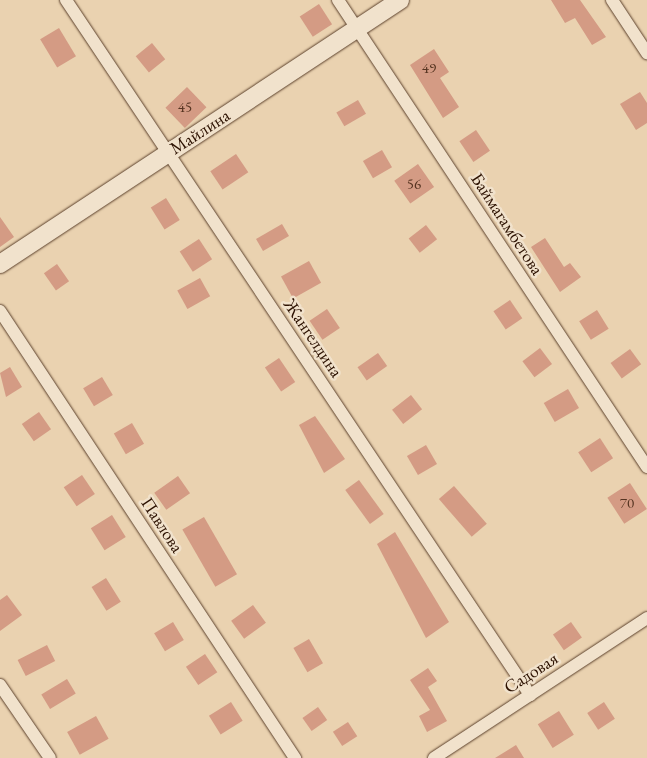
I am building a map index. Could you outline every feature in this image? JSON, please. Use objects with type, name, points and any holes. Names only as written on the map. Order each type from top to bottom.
[{"type":"street","name":"Жангелдина","points":[[66,0],[530,695]]},
{"type":"street","name":"Баймагамбетова","points":[[338,0],[647,468]]},
{"type":"street","name":"Майлина","points":[[0,264],[400,0]]},
{"type":"street","points":[[612,0],[647,53]]},
{"type":"street","name":"Павлова","points":[[0,311],[295,758]]},
{"type":"street","name":"Садовая","points":[[434,758],[647,618]]},
{"type":"street","points":[[0,685],[50,758]]},
{"type":"building","points":[[551,0],[580,0],[606,37],[592,45],[575,18],[565,23]]},
{"type":"building","points":[[319,4],[332,24],[313,37],[300,17]]},
{"type":"building","points":[[59,28],[76,56],[57,68],[40,39]]},
{"type":"building","points":[[152,43],[165,59],[149,73],[136,56]]},
{"type":"building","points":[[434,49],[449,72],[440,78],[459,107],[443,118],[410,65]]},
{"type":"building","points":[[187,87],[206,107],[185,128],[165,108]]},
{"type":"building","points":[[640,92],[647,103],[647,123],[636,130],[620,104]]},
{"type":"building","points":[[358,100],[366,114],[344,126],[336,112]]},
{"type":"building","points":[[476,130],[490,151],[473,162],[459,141]]},
{"type":"building","points":[[382,150],[392,167],[373,178],[363,161]]},
{"type":"building","points":[[236,154],[248,172],[223,190],[210,171]]},
{"type":"building","points":[[418,164],[434,187],[410,204],[394,181]]},
{"type":"building","points":[[166,198],[180,220],[165,230],[151,208]]},
{"type":"building","points":[[0,217],[14,237],[0,247]]},
{"type":"building","points":[[282,224],[289,236],[263,251],[256,239]]},
{"type":"building","points":[[426,225],[437,239],[420,253],[409,239]]},
{"type":"building","points":[[545,238],[564,267],[570,263],[581,277],[560,292],[531,247]]},
{"type":"building","points":[[199,239],[212,259],[193,272],[180,252]]},
{"type":"building","points":[[309,261],[321,283],[293,298],[281,277]]},
{"type":"building","points":[[57,264],[69,281],[56,290],[44,273]]},
{"type":"building","points":[[200,278],[210,296],[187,309],[177,291]]},
{"type":"building","points":[[510,300],[522,318],[506,329],[493,311]]},
{"type":"building","points":[[327,309],[340,328],[322,340],[310,321]]},
{"type":"building","points":[[597,310],[609,329],[591,340],[579,321]]},
{"type":"building","points":[[540,348],[552,364],[534,377],[522,361]]},
{"type":"building","points":[[630,349],[641,364],[622,378],[611,363]]},
{"type":"building","points":[[378,353],[387,366],[367,380],[358,367]]},
{"type":"building","points":[[279,358],[295,382],[281,392],[265,368]]},
{"type":"building","points":[[10,367],[22,387],[6,397],[0,373]]},
{"type":"building","points":[[102,377],[113,395],[94,406],[83,388]]},
{"type":"building","points":[[568,389],[579,408],[555,422],[544,403]]},
{"type":"building","points":[[411,395],[422,409],[403,424],[392,410]]},
{"type":"building","points":[[39,412],[51,429],[34,441],[22,424]]},
{"type":"building","points":[[315,416],[345,459],[324,473],[299,425]]},
{"type":"building","points":[[132,423],[144,444],[126,454],[114,434]]},
{"type":"building","points":[[600,438],[613,458],[591,472],[578,452]]},
{"type":"building","points":[[426,445],[437,464],[418,475],[407,456]]},
{"type":"building","points":[[82,475],[95,494],[77,506],[64,487]]},
{"type":"building","points":[[178,476],[190,493],[166,510],[154,493]]},
{"type":"building","points":[[359,480],[384,514],[370,524],[345,490]]},
{"type":"building","points":[[630,483],[647,509],[624,524],[607,498]]},
{"type":"building","points":[[454,486],[487,524],[472,537],[439,499]]},
{"type":"building","points":[[112,515],[126,537],[105,550],[91,528]]},
{"type":"building","points":[[204,517],[237,574],[215,587],[182,530]]},
{"type":"building","points":[[395,532],[449,622],[426,638],[377,544]]},
{"type":"building","points":[[106,578],[121,602],[106,611],[92,587]]},
{"type":"building","points":[[7,595],[22,615],[0,631],[0,600]]},
{"type":"building","points":[[253,605],[266,623],[244,639],[231,621]]},
{"type":"building","points":[[173,622],[184,640],[165,651],[154,633]]},
{"type":"building","points":[[571,622],[582,638],[564,650],[553,635]]},
{"type":"building","points":[[309,639],[323,663],[307,672],[293,648]]},
{"type":"building","points":[[47,645],[55,661],[26,676],[18,660]]},
{"type":"building","points":[[205,654],[217,672],[198,685],[186,667]]},
{"type":"building","points":[[428,668],[437,681],[428,687],[447,721],[427,732],[419,716],[430,710],[410,680]]},
{"type":"building","points":[[67,679],[76,694],[50,709],[41,694]]},
{"type":"building","points":[[231,702],[243,721],[221,734],[209,716]]},
{"type":"building","points":[[604,702],[615,719],[598,730],[587,713]]},
{"type":"building","points":[[318,707],[327,720],[312,731],[302,718]]},
{"type":"building","points":[[559,711],[574,735],[553,748],[538,724]]},
{"type":"building","points":[[96,716],[109,739],[80,755],[67,732]]},
{"type":"building","points":[[348,722],[357,736],[342,746],[333,732]]},
{"type":"building","points":[[516,745],[524,758],[495,758]]}]
